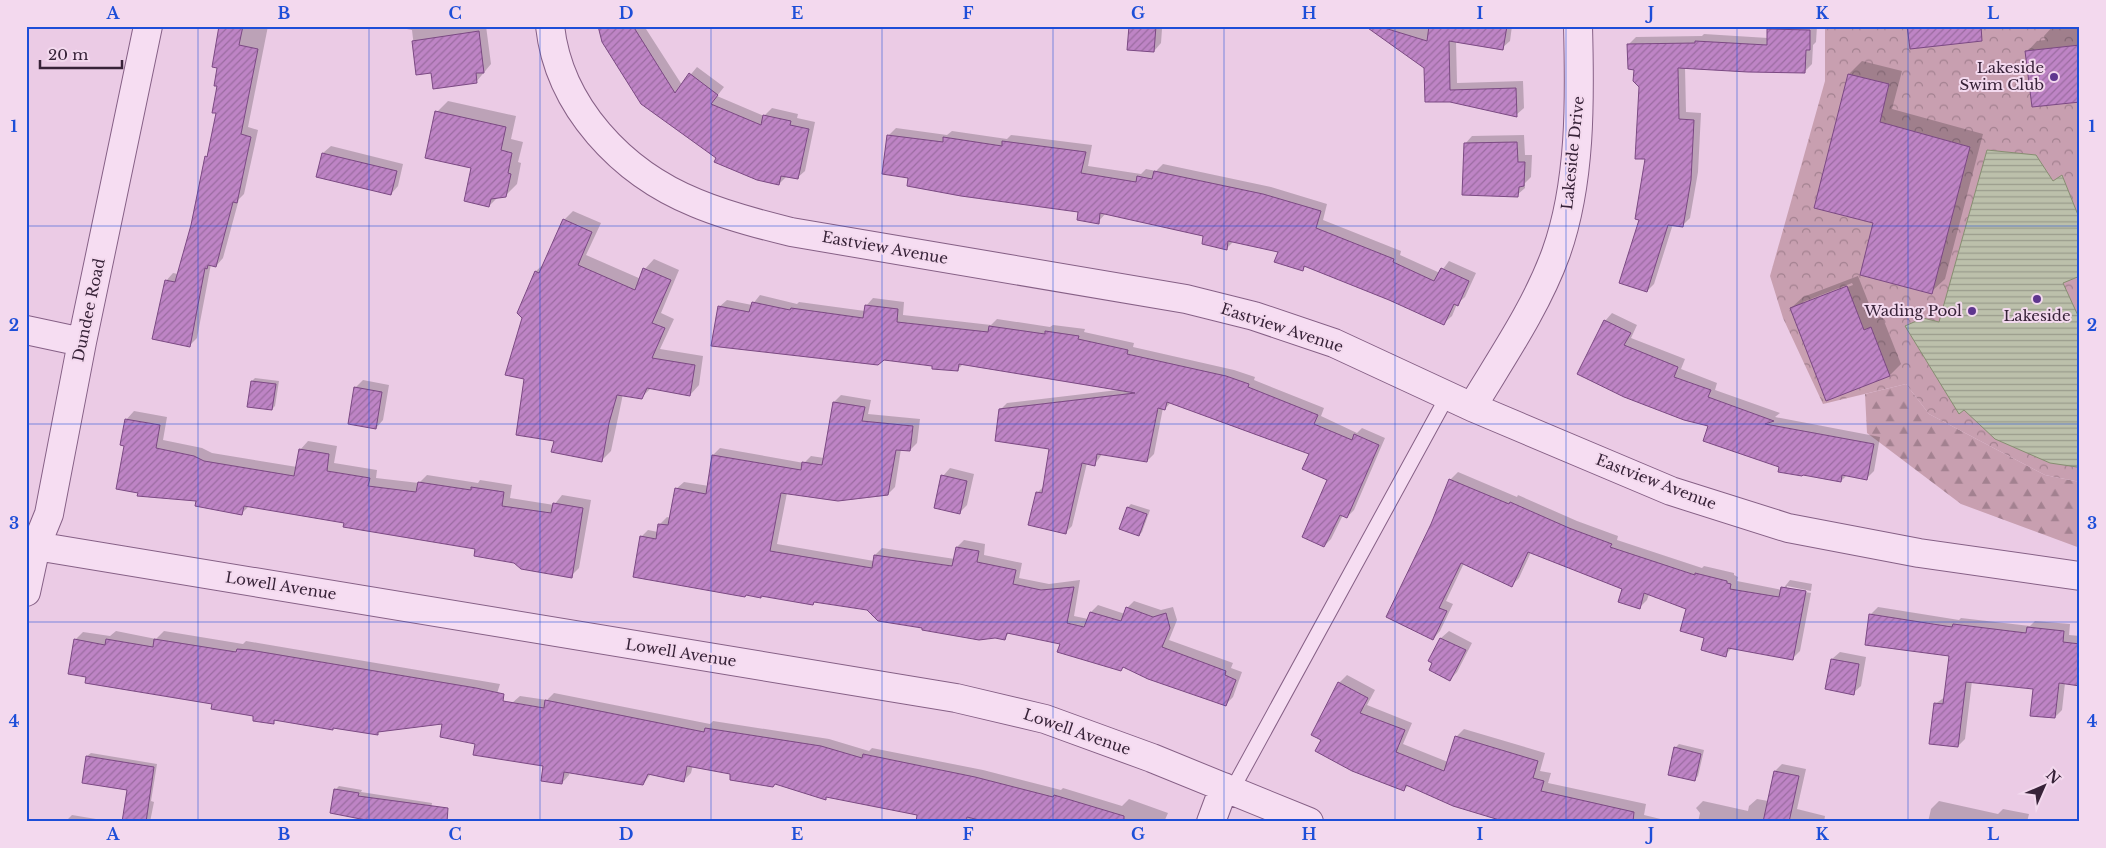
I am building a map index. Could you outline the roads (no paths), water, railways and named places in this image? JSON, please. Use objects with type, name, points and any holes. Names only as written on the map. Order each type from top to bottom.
[{"type":"street","name":"Dundee Road","points":[[26,592],[36,546],[49,514],[82,342],[148,26]]},
{"type":"street","name":"Eastview Avenue","points":[[550,26],[552,43],[562,75],[574,100],[590,125],[604,142],[651,179],[694,203],[744,221],[791,232],[1186,299],[1254,316],[1334,343],[1472,407],[1672,491],[1788,528],[1919,553],[2080,576]]},
{"type":"street","name":"Lakeside Drive","points":[[1472,407],[1525,320],[1556,253],[1570,202],[1580,102],[1578,26]]},
{"type":"street","points":[[26,330],[82,342]]},
{"type":"street","name":"Lowell Avenue","points":[[36,546],[956,698],[1045,718],[1152,758],[1309,822]]},
{"type":"street","points":[[1211,822],[1228,789]]},
{"type":"lane","points":[[1228,789],[1448,396]]},
{"type":"place","name":"Lakeside Swim Club","points":[[2054,77]]},
{"type":"place","name":"Lakeside","points":[[2037,299]]},
{"type":"place","name":"Wading Pool","points":[[1972,311]]}]
